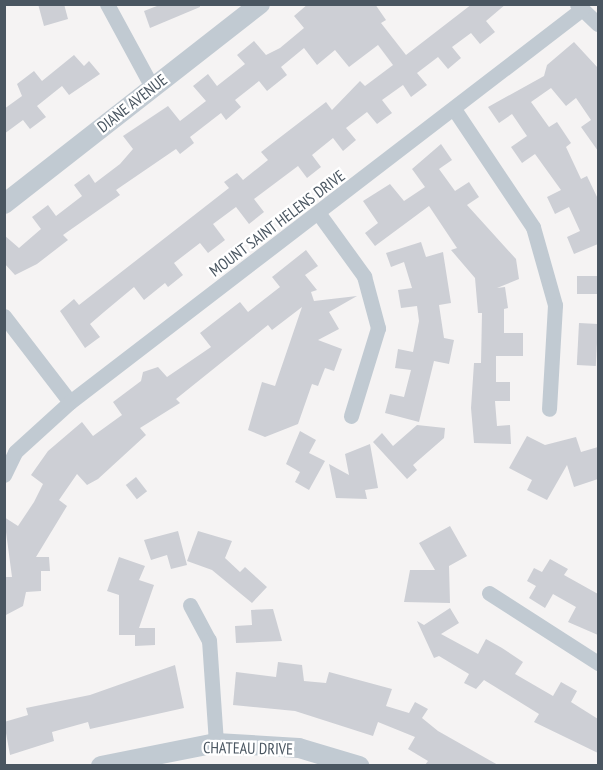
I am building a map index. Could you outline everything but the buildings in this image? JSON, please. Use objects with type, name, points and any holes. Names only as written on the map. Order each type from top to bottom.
[{"type":"street","points":[[107,4],[152,87]]},
{"type":"street","name":"DIANE AVENUE","points":[[4,204],[260,4]]},
{"type":"street","points":[[579,7],[598,24]]},
{"type":"street","name":"MOUNT SAINT HELENS DRIVE","points":[[4,475],[15,452],[70,402],[319,214],[454,109],[579,7]]},
{"type":"street","points":[[454,109],[534,227],[555,305],[549,408]]},
{"type":"street","points":[[319,214],[364,276],[378,328],[351,416]]},
{"type":"street","points":[[4,316],[70,402]]},
{"type":"street","points":[[489,592],[598,663]]},
{"type":"street","points":[[190,604],[209,640],[216,743]]},
{"type":"street","name":"CHATEAU DRIVE","points":[[101,765],[216,743],[298,748],[359,765]]}]
